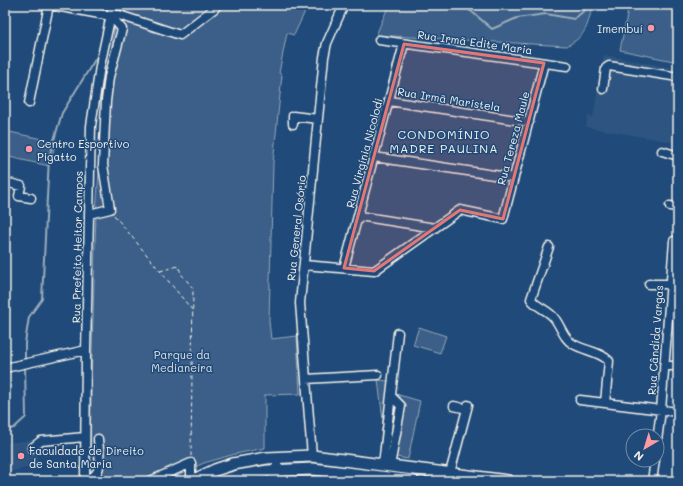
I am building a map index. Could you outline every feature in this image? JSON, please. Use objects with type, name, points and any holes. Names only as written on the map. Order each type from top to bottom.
[{"type":"main road","points":[[312,456],[313,469]]},
{"type":"main road","points":[[191,481],[233,464],[277,457],[312,456],[387,465],[452,476],[511,479]]},
{"type":"main road","points":[[221,481],[238,476],[277,470],[313,469],[413,481]]},
{"type":"street","points":[[29,103],[50,5],[110,18],[116,22],[122,29],[109,76],[106,101],[103,165],[110,210],[88,214]]},
{"type":"street","points":[[110,18],[113,5]]},
{"type":"street","points":[[110,18],[116,5]]},
{"type":"street","name":"Rua General Osório","points":[[312,456],[300,303],[324,57],[328,43],[344,5]]},
{"type":"street","points":[[110,18],[119,15],[180,35],[215,8]]},
{"type":"street","name":"Rua Prefeito Heitor Campos","points":[[84,480],[88,214],[91,126],[100,66],[110,18]]},
{"type":"street","name":"Rua Irmã Edite Maria","points":[[379,40],[567,66]]},
{"type":"street","name":"Rua Virgínia Nicolodi","points":[[344,268],[404,44]]},
{"type":"street","name":"Rua Tereza Maule","points":[[435,228],[460,210],[503,219],[544,63]]},
{"type":"street","points":[[602,89],[606,68],[609,66],[678,77]]},
{"type":"street","name":"Rua Irmã Maristela","points":[[389,101],[529,122]]},
{"type":"street","points":[[293,124],[293,116],[318,119]]},
{"type":"street","points":[[662,151],[678,156]]},
{"type":"street","points":[[374,157],[514,178]]},
{"type":"street","points":[[5,182],[21,186],[19,196],[31,198]]},
{"type":"street","points":[[358,216],[435,228]]},
{"type":"street","points":[[304,265],[374,271],[435,228]]},
{"type":"street","name":"Rua Cândida Vargas","points":[[659,428],[664,366],[674,284],[674,241]]},
{"type":"street","points":[[550,247],[531,299],[535,304],[554,317],[572,344],[603,356],[609,361],[605,403]]},
{"type":"street","points":[[649,284],[674,284]]},
{"type":"street","points":[[387,465],[401,406],[391,396],[398,333]]},
{"type":"street","points":[[5,368],[86,350]]},
{"type":"street","points":[[664,366],[678,366]]},
{"type":"street","points":[[306,379],[378,375]]},
{"type":"street","points":[[580,400],[678,412]]},
{"type":"street","points":[[452,476],[467,407],[454,406]]},
{"type":"street","points":[[32,448],[41,441],[85,437]]},
{"type":"street","points":[[84,480],[95,476],[99,468],[98,439]]},
{"type":"street","points":[[272,481],[277,470],[277,457]]},
{"type":"street","points":[[150,481],[191,463],[191,481]]},
{"type":"street","points":[[652,481],[654,468]]},
{"type":"path","points":[[110,210],[193,311]]},
{"type":"path","points":[[160,271],[178,266],[182,275],[193,288],[191,463]]},
{"type":"path","points":[[511,479],[544,481]]},
{"type":"highlighted area","points":[[404,44],[544,63],[503,219],[460,210],[374,271],[344,268]]},
{"type":"shaded area","points":[[604,55],[678,69],[678,143],[586,127],[588,116],[593,117]]},
{"type":"shaded area","name":"Faculdade de Direito de Santa Maria","points":[[76,435],[77,440],[36,446],[38,465],[5,473],[5,443]]},
{"type":"green space","name":"Parque da Medianeira","points":[[124,5],[308,5],[294,35],[287,33],[279,73],[282,75],[273,163],[269,321],[271,339],[297,336],[300,394],[265,395],[265,448],[235,454],[204,463],[164,481],[90,481],[96,212],[104,102],[114,30]]},
{"type":"green space","points":[[389,5],[601,5],[591,12],[588,24],[581,36],[567,46],[376,35]]},
{"type":"green space","name":"Imembuí","points":[[629,5],[678,5],[678,62],[620,50]]},
{"type":"green space","name":"Centro Esportivo Pigatto","points":[[5,131],[56,142],[49,166],[5,156]]},
{"type":"green space","points":[[678,291],[678,335],[675,335],[671,333],[676,292]]},
{"type":"green space","points":[[419,327],[446,336],[440,353],[413,345]]},
{"type":"green space","points":[[378,380],[388,381],[382,449],[380,448],[383,420]]},
{"type":"green space","points":[[392,393],[420,401],[408,459],[385,455]]},
{"type":"green space","points":[[317,462],[380,469],[379,473],[317,466]]},
{"type":"green space","points":[[270,463],[271,466],[213,481],[201,481],[231,471]]},
{"type":"green space","points":[[385,469],[448,478],[444,481],[384,473]]},
{"type":"waterway","points":[[124,13],[129,5]]},
{"type":"waterway","points":[[457,5],[471,11],[492,29],[517,18],[546,14],[574,19],[591,5]]},
{"type":"waterway","points":[[110,35],[116,26]]},
{"type":"waterway","points":[[25,361],[25,343],[29,317],[42,299],[49,157],[62,113],[99,53]]},
{"type":"waterway","points":[[5,430],[14,428],[26,417],[25,365]]},
{"type":"place","name":"Imembuí","points":[[651,28]]},
{"type":"place","name":"Centro Esportivo Pigatto","points":[[29,149]]},
{"type":"place","name":"Faculdade de Direito de Santa Maria","points":[[21,456]]},
{"type":"district","name":"CONDOMÍNIO MADRE PAULINA","points":[[444,141]]}]
